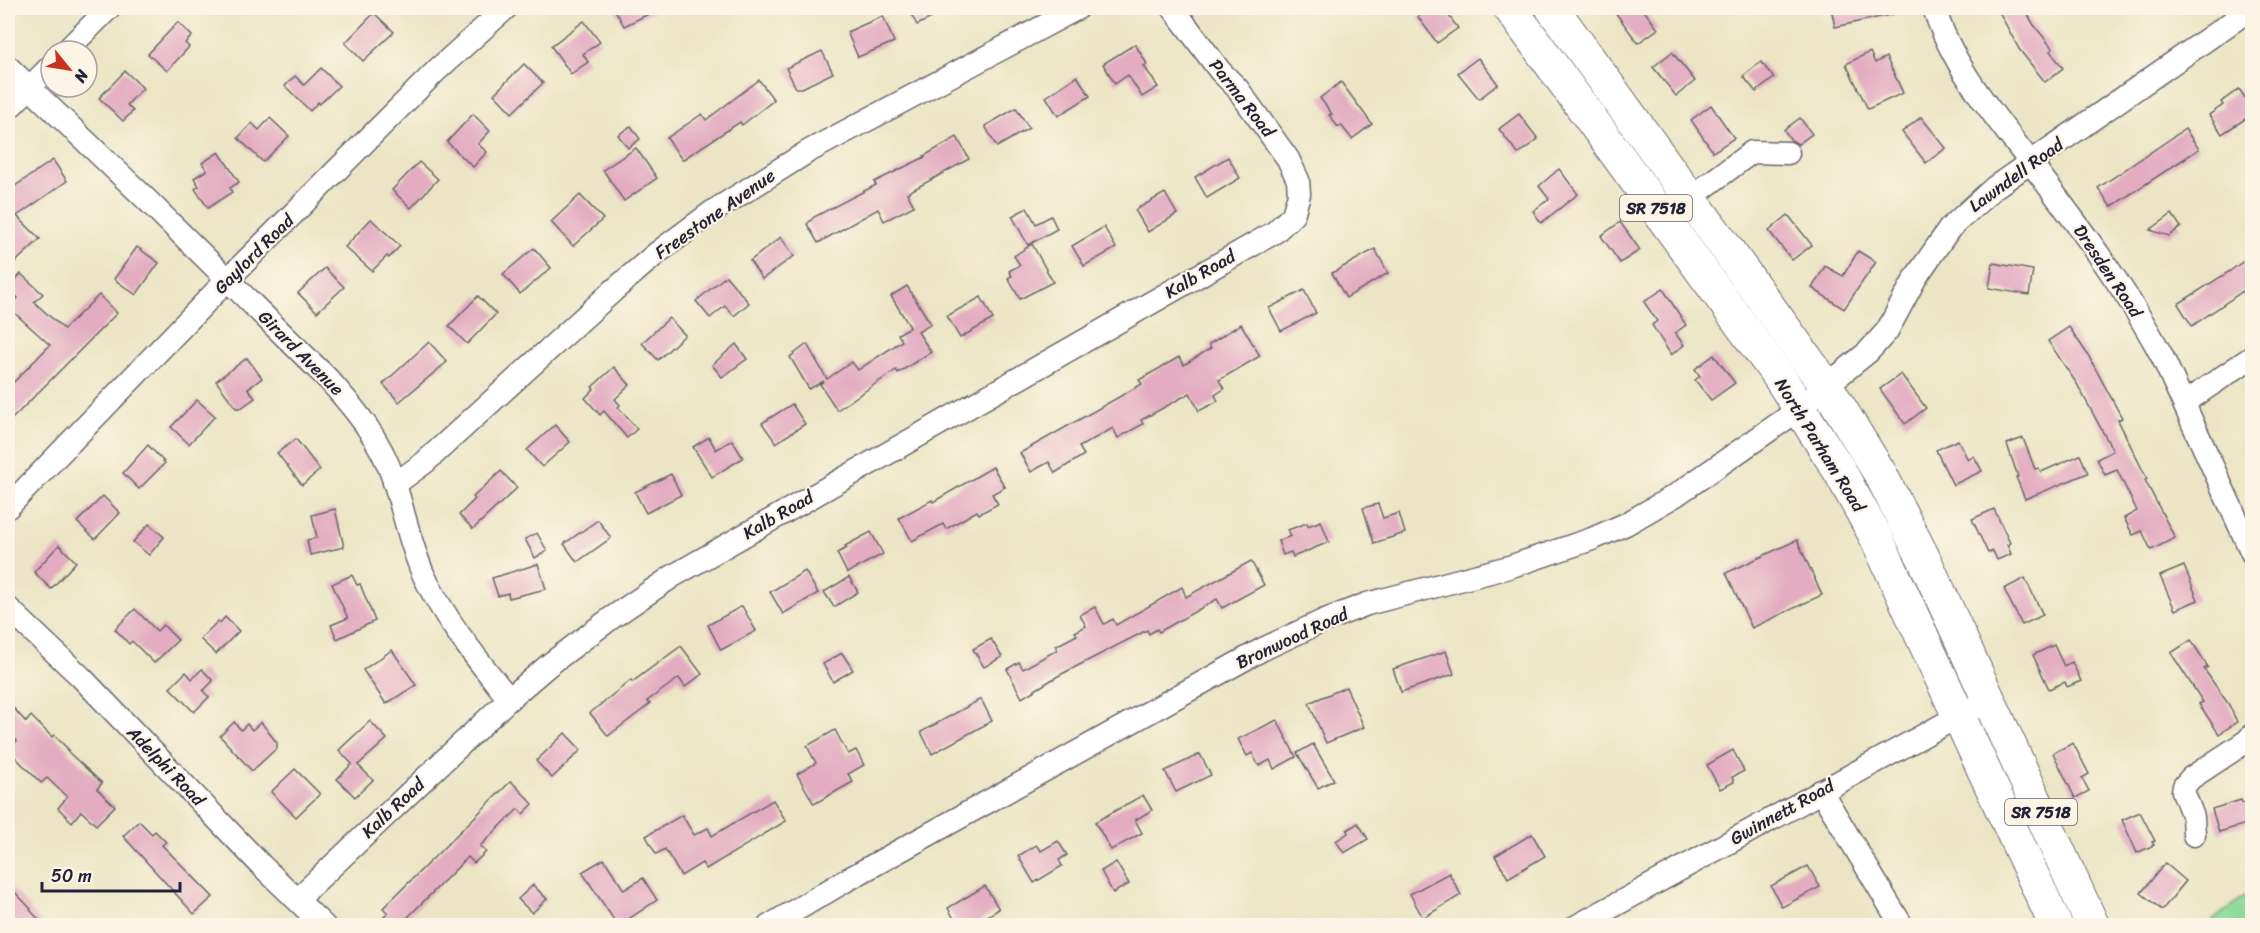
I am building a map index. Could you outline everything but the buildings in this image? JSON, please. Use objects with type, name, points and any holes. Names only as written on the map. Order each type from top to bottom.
[{"type":"highway","name":"North Parham Road","points":[[1510,8],[1801,408],[1839,470],[1876,537],[2056,926]]},
{"type":"highway","name":"North Parham Road","points":[[1552,8],[1827,387],[1875,465],[1905,519],[2092,926]]},
{"type":"street","points":[[78,39],[109,8]]},
{"type":"street","name":"Gaylord Road","points":[[8,507],[227,280],[437,70],[506,8]]},
{"type":"street","name":"Freestone Avenue","points":[[394,482],[402,480],[424,463],[614,290],[657,253],[712,212],[809,151],[1078,8]]},
{"type":"street","name":"Parma Road","points":[[1173,8],[1220,71],[1237,88],[1288,159],[1298,180],[1299,194]]},
{"type":"street","name":"Dresden Road","points":[[1934,8],[1949,44],[1965,73],[2113,273],[2148,329],[2253,553]]},
{"type":"street","name":"Lawndell Road","points":[[1827,387],[1868,352],[1887,331],[1916,277],[1950,228],[1995,187],[2253,8]]},
{"type":"street","name":"Girard Avenue","points":[[8,67],[352,405],[372,434],[394,482],[410,541],[424,577],[463,641],[509,699]]},
{"type":"street","points":[[8,109],[39,78]]},
{"type":"street","points":[[1690,198],[1752,152],[1788,153]]},
{"type":"street","name":"Kalb Road","points":[[299,900],[334,863],[509,699],[609,619],[674,576],[1275,232],[1293,215],[1299,194]]},
{"type":"street","points":[[2184,403],[2253,357]]},
{"type":"street","name":"Bronwood Road","points":[[769,926],[845,881],[1263,649],[1323,621],[1367,604],[1540,558],[1626,524],[1676,495],[1801,408],[1827,387]]},
{"type":"street","name":"Adelphi Road","points":[[8,608],[81,677],[252,856],[324,926]]},
{"type":"street","name":"Gwinnett Road","points":[[1576,926],[1988,699]]},
{"type":"street","points":[[2194,835],[2193,817],[2183,791],[2184,786],[2191,778],[2253,735]]},
{"type":"street","points":[[1821,791],[1902,926]]},
{"type":"green space","points":[[2252,890],[2252,925],[2207,925]]}]
